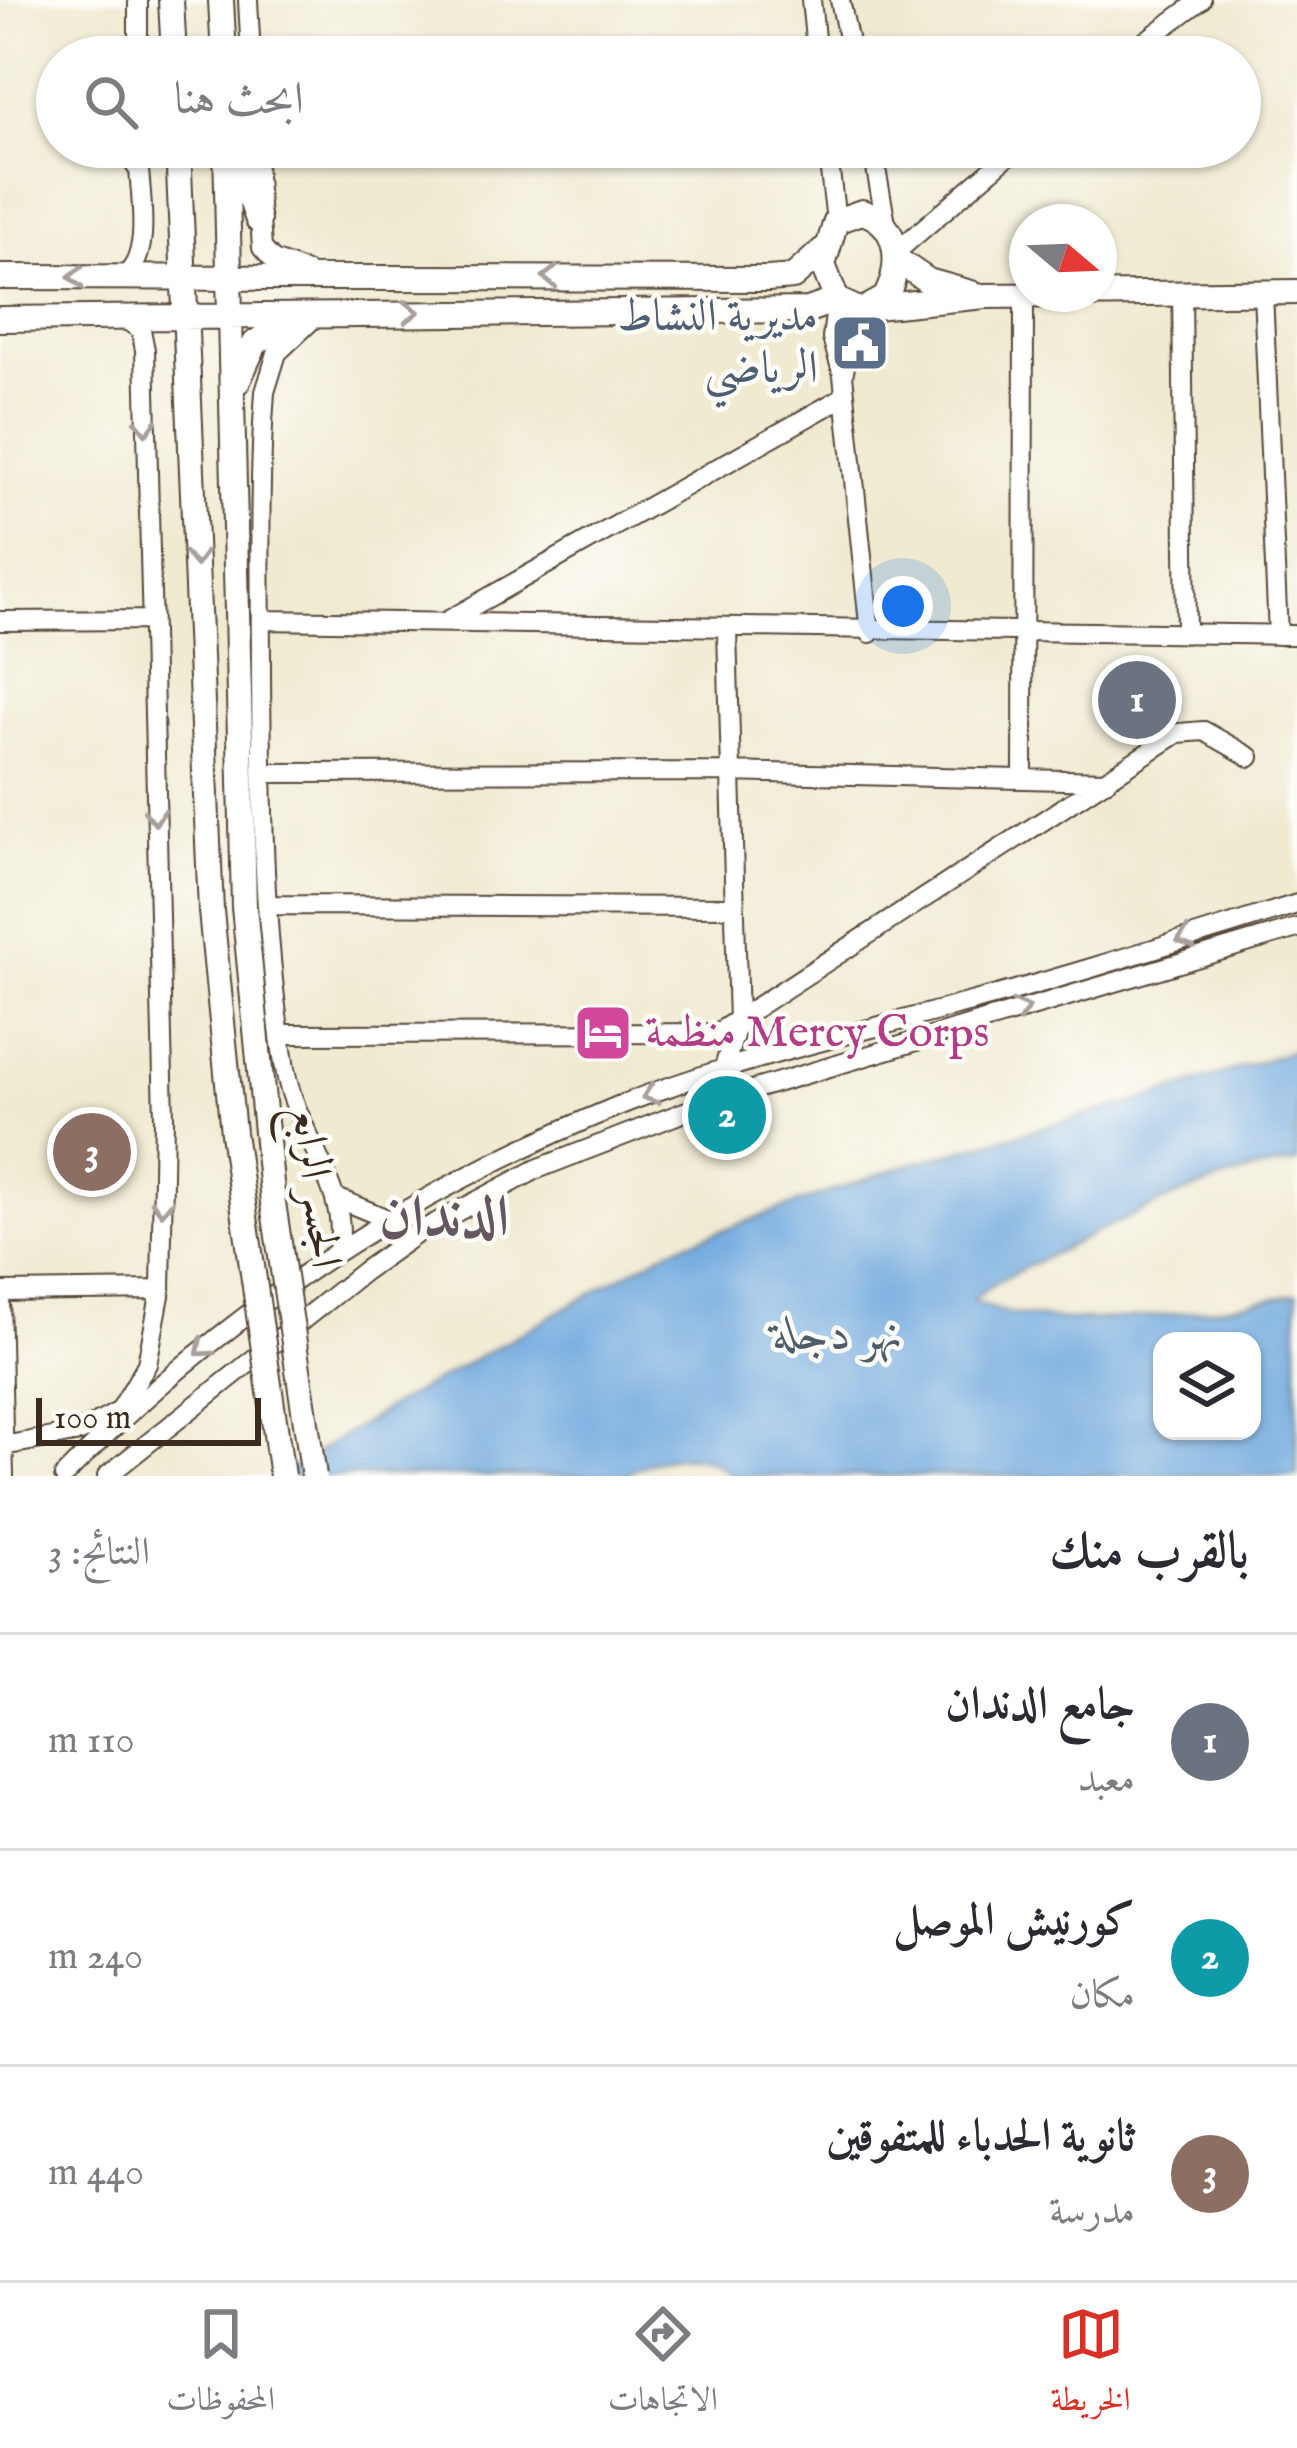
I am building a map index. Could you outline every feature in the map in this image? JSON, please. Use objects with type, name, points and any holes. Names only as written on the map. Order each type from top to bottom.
[{"type":"main road","points":[[171,0],[173,36]]},
{"type":"main road","points":[[221,1],[223,36]]},
{"type":"main road","name":"الجسر الرابع","points":[[179,168],[211,911],[233,1133],[282,1476]]},
{"type":"main road","name":"الجسر الرابع","points":[[230,168],[234,407],[273,1203],[314,1476]]},
{"type":"main road","points":[[238,168],[258,220]]},
{"type":"main road","points":[[123,277],[168,258],[179,234],[181,207]]},
{"type":"main road","points":[[985,296],[928,281],[862,212],[836,221],[824,250],[826,281],[848,308],[1009,297]]},
{"type":"main road","points":[[872,308],[892,286],[893,246]]},
{"type":"main road","points":[[0,277],[768,279],[793,277],[824,250]]},
{"type":"main road","points":[[1117,294],[1297,292]]},
{"type":"main road","points":[[0,319],[808,310],[837,300]]},
{"type":"main road","points":[[234,407],[244,362],[255,344],[272,328],[310,313]]},
{"type":"main road","points":[[125,319],[170,335],[182,348],[188,372]]},
{"type":"street","points":[[138,0],[138,36]]},
{"type":"street","points":[[248,0],[250,36]]},
{"type":"street","points":[[811,0],[815,36]]},
{"type":"street","points":[[840,0],[848,36]]},
{"type":"street","points":[[1153,36],[1202,0]]},
{"type":"street","points":[[123,277],[134,267],[140,247],[140,168]]},
{"type":"street","points":[[256,168],[258,220],[267,255],[316,275]]},
{"type":"street","points":[[830,168],[836,221]]},
{"type":"street","points":[[876,168],[893,246],[991,168]]},
{"type":"street","points":[[1182,292],[1186,634]]},
{"type":"street","points":[[261,620],[870,633],[1288,635],[1263,292]]},
{"type":"street","points":[[837,300],[832,338],[843,375],[870,633]]},
{"type":"street","points":[[843,375],[851,342],[872,308]]},
{"type":"street","points":[[1023,779],[1024,312]]},
{"type":"street","points":[[337,313],[306,323],[289,336],[267,380],[262,773],[255,906],[294,1106],[313,1156],[339,1199],[338,1249]]},
{"type":"street","points":[[95,1444],[147,1364],[160,1290],[164,1118],[144,338],[125,319]]},
{"type":"street","points":[[440,624],[845,396]]},
{"type":"street","points":[[0,621],[150,620]]},
{"type":"street","points":[[723,1071],[738,1022],[727,772],[727,630]]},
{"type":"street","points":[[280,1034],[705,1034],[738,1022],[1166,740],[1191,730],[1217,736],[1250,757]]},
{"type":"street","points":[[262,773],[727,772],[1106,781]]},
{"type":"street","points":[[64,1476],[160,1384],[248,1312],[338,1249],[386,1218],[570,1127],[771,1056],[1039,984],[1297,904]]},
{"type":"street","points":[[255,906],[733,907]]},
{"type":"street","points":[[107,1476],[224,1378],[382,1258],[538,1169],[705,1104],[1297,928]]},
{"type":"street","points":[[738,1022],[753,1049],[771,1056]]},
{"type":"street","points":[[339,1199],[386,1218]]},
{"type":"street","points":[[4,1476],[0,1294],[160,1290]]},
{"type":"street","points":[[3,1446],[80,1432],[160,1384]]},
{"type":"water","name":"نهر دجلة","points":[[1297,1049],[1297,1163],[1261,1169],[1183,1194],[995,1283],[973,1300],[1005,1312],[1087,1320],[1179,1313],[1297,1293],[1297,1476],[731,1476],[706,1460],[678,1457],[650,1463],[624,1476],[280,1476],[386,1409],[672,1248],[900,1167],[1150,1098]]},
{"type":"place","name":"مديرية النشاط الرياضي","points":[[860,343]]},
{"type":"place","name":"جامع الدندان","points":[[1137,700]]},
{"type":"place","name":"منظمة Mercy Corps","points":[[603,1033]]},
{"type":"place","name":"كورنيش الموصل","points":[[727,1115]]},
{"type":"place","name":"ثانوية الحدباء للمتفوقين","points":[[92,1152]]},
{"type":"district","name":"الدندان","points":[[444,1219]]}]
